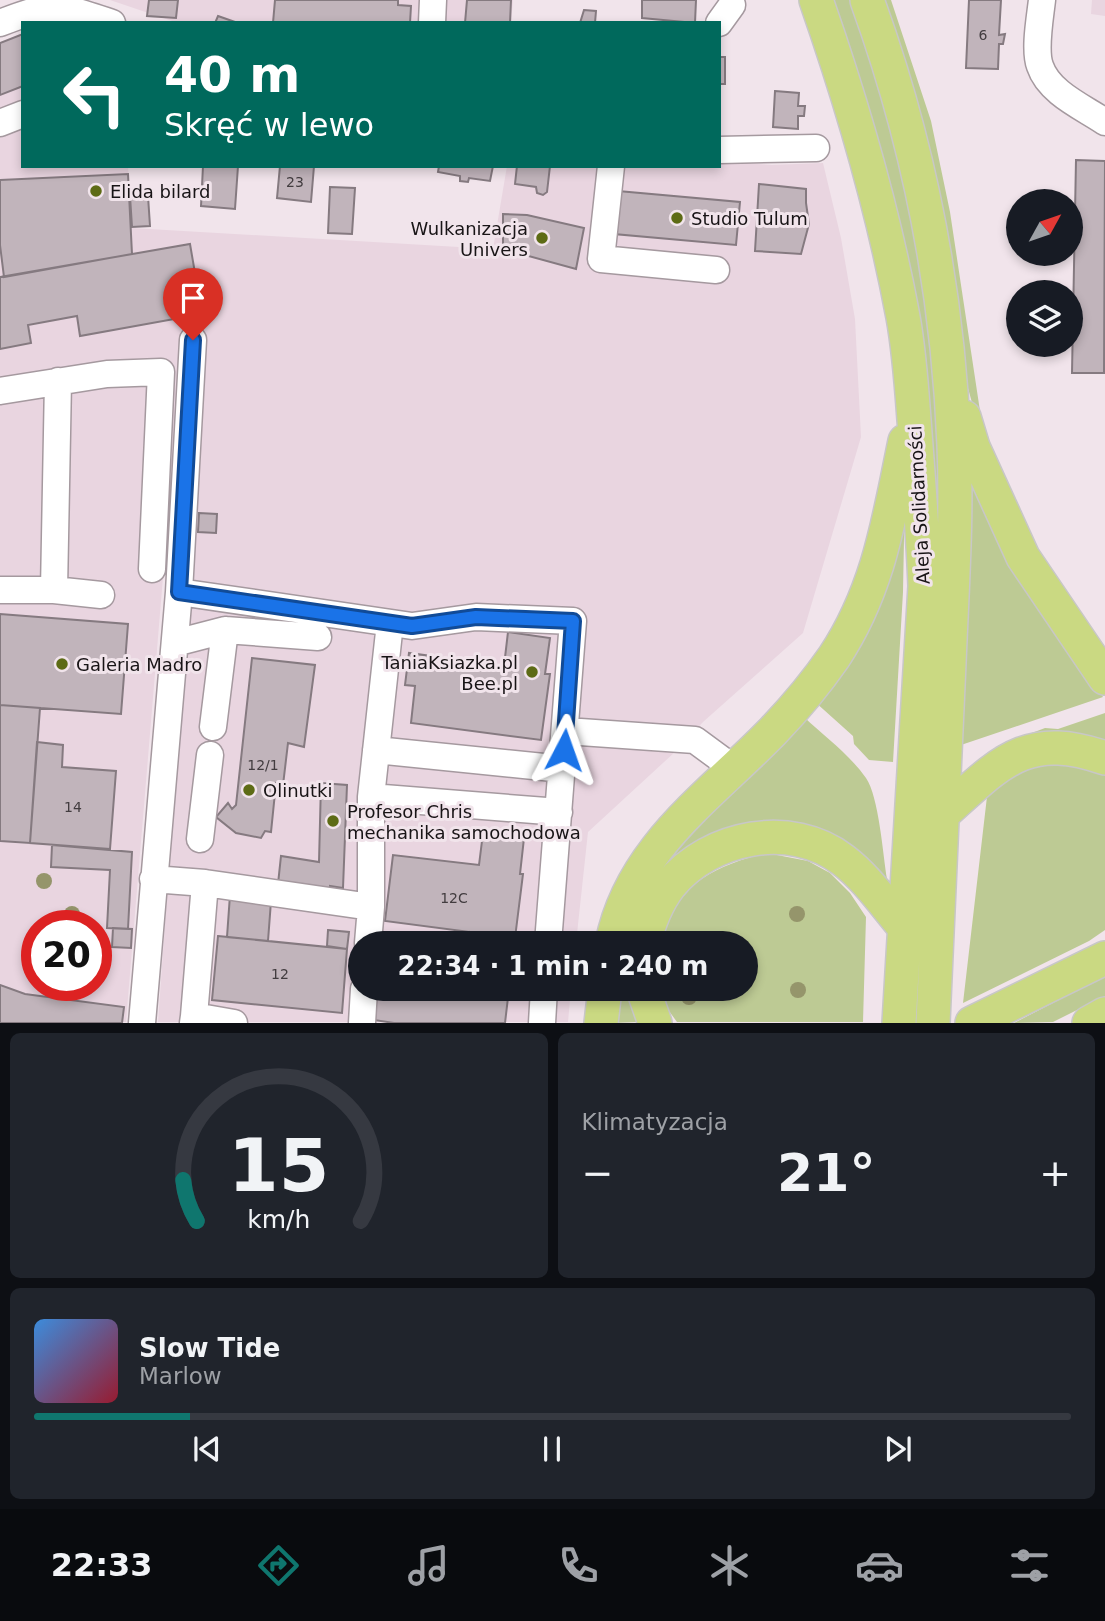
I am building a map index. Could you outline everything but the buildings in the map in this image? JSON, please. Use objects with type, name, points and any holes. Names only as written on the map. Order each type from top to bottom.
[{"type":"main road","name":"Aleja Solidarności","points":[[816,0],[862,141],[883,223],[903,319],[913,401],[938,533],[943,814],[933,1023]]},
{"type":"main road","name":"Aleja Solidarności","points":[[867,0],[888,60],[921,185],[936,263],[954,446],[925,586],[899,1023]]},
{"type":"main road","points":[[946,351],[973,447],[1023,558],[1105,678]]},
{"type":"main road","points":[[615,931],[631,886],[673,828],[772,732],[799,702],[833,658],[855,622],[877,570],[913,401]]},
{"type":"main road","points":[[943,814],[989,773],[1021,753],[1053,747],[1079,749],[1105,758]]},
{"type":"main road","points":[[647,931],[650,918],[670,886],[690,866],[723,846],[757,838],[779,837],[811,843],[842,859],[863,878],[904,927]]},
{"type":"main road","points":[[972,1023],[1105,958]]},
{"type":"main road","points":[[601,1023],[604,1001]]},
{"type":"main road","points":[[647,1001],[655,1023]]},
{"type":"main road","points":[[1088,1023],[1105,1014]]},
{"type":"street","points":[[432,21],[433,0]]},
{"type":"street","points":[[1042,0],[1038,55],[1040,65],[1056,90],[1105,122]]},
{"type":"street","points":[[0,23],[43,8],[59,7],[88,14]]},
{"type":"street","points":[[0,123],[21,115]]},
{"type":"street","points":[[721,150],[816,148]]},
{"type":"street","points":[[611,168],[601,259],[716,270]]},
{"type":"street","points":[[142,1023],[179,592],[193,340]]},
{"type":"street","points":[[0,391],[107,374],[162,372],[152,569]]},
{"type":"street","points":[[54,590],[58,381]]},
{"type":"street","points":[[0,590],[54,590],[101,595]]},
{"type":"street","points":[[179,592],[412,626],[476,617],[573,621],[549,931]]},
{"type":"street","points":[[369,931],[371,797],[390,623]]},
{"type":"street","points":[[174,643],[225,630],[318,637]]},
{"type":"street","points":[[214,727],[225,630]]},
{"type":"street","points":[[566,732],[695,740],[733,768]]},
{"type":"street","points":[[376,750],[563,769]]},
{"type":"street","points":[[200,839],[210,755]]},
{"type":"street","points":[[371,797],[559,812]]},
{"type":"street","points":[[153,879],[205,883],[371,907]]},
{"type":"street","points":[[205,883],[194,1019],[234,1023]]},
{"type":"street","points":[[362,1023],[364,1001]]},
{"type":"street","points":[[542,1023],[543,1001]]},
{"type":"shaded area","points":[[110,0],[513,0],[511,21],[172,21]]},
{"type":"shaded area","points":[[1092,0],[1105,0],[1105,16],[1091,14]]},
{"type":"shaded area","points":[[21,35],[21,168],[128,168],[132,228],[493,249],[507,168],[721,168],[721,161],[772,165],[823,163],[841,238],[855,319],[861,437],[803,633],[703,722],[676,751],[588,832],[577,931],[348,931],[348,1001],[570,1001],[568,1022],[158,1022],[195,505],[183,337],[126,1022],[0,1023],[0,44]]},
{"type":"green space","points":[[829,0],[854,0],[900,144],[925,281],[937,408],[941,535]]},
{"type":"green space","points":[[884,0],[891,0],[931,121],[950,212],[980,411],[1004,487],[1035,560],[982,439],[963,370]]},
{"type":"green space","points":[[967,461],[1021,581],[1103,697],[961,745]]},
{"type":"green space","points":[[905,487],[903,592],[893,762],[869,760],[854,744],[853,736],[814,701]]},
{"type":"green space","points":[[1105,713],[1105,744],[1038,734],[995,747],[1045,728],[1058,729]]},
{"type":"green space","points":[[804,717],[845,754],[866,778],[877,812],[887,879],[872,866],[751,823],[714,833],[680,852],[661,869],[657,864]]},
{"type":"green space","points":[[1064,760],[1105,771],[1105,930],[1089,941],[963,1003],[988,788],[1025,766]]},
{"type":"green space","points":[[759,855],[777,855],[808,861],[830,873],[850,893],[866,917],[863,1022],[677,1022],[666,1001],[758,1001],[758,931],[663,931],[673,909],[695,884],[741,860]]},
{"type":"green space","points":[[1105,976],[1105,996],[1053,1022],[1014,1023]]},
{"type":"green space","points":[[613,1001],[632,1001],[640,1022],[612,1023]]},
{"type":"place","name":"Elida bilard","points":[[96,191]]},
{"type":"place","name":"Studio Tulum","points":[[677,218]]},
{"type":"place","name":"Wulkanizacja Univers","points":[[542,238]]},
{"type":"place","name":"Galeria Madro","points":[[62,664]]},
{"type":"place","name":"TaniaKsiazka.pl Bee.pl","points":[[532,672]]},
{"type":"place","name":"Olinutki","points":[[249,790]]},
{"type":"place","name":"Profesor Chris mechanika samochodowa","points":[[333,821]]},
{"type":"route","points":[[193,340],[179,592],[412,626],[476,617],[573,621],[564,750]]}]
